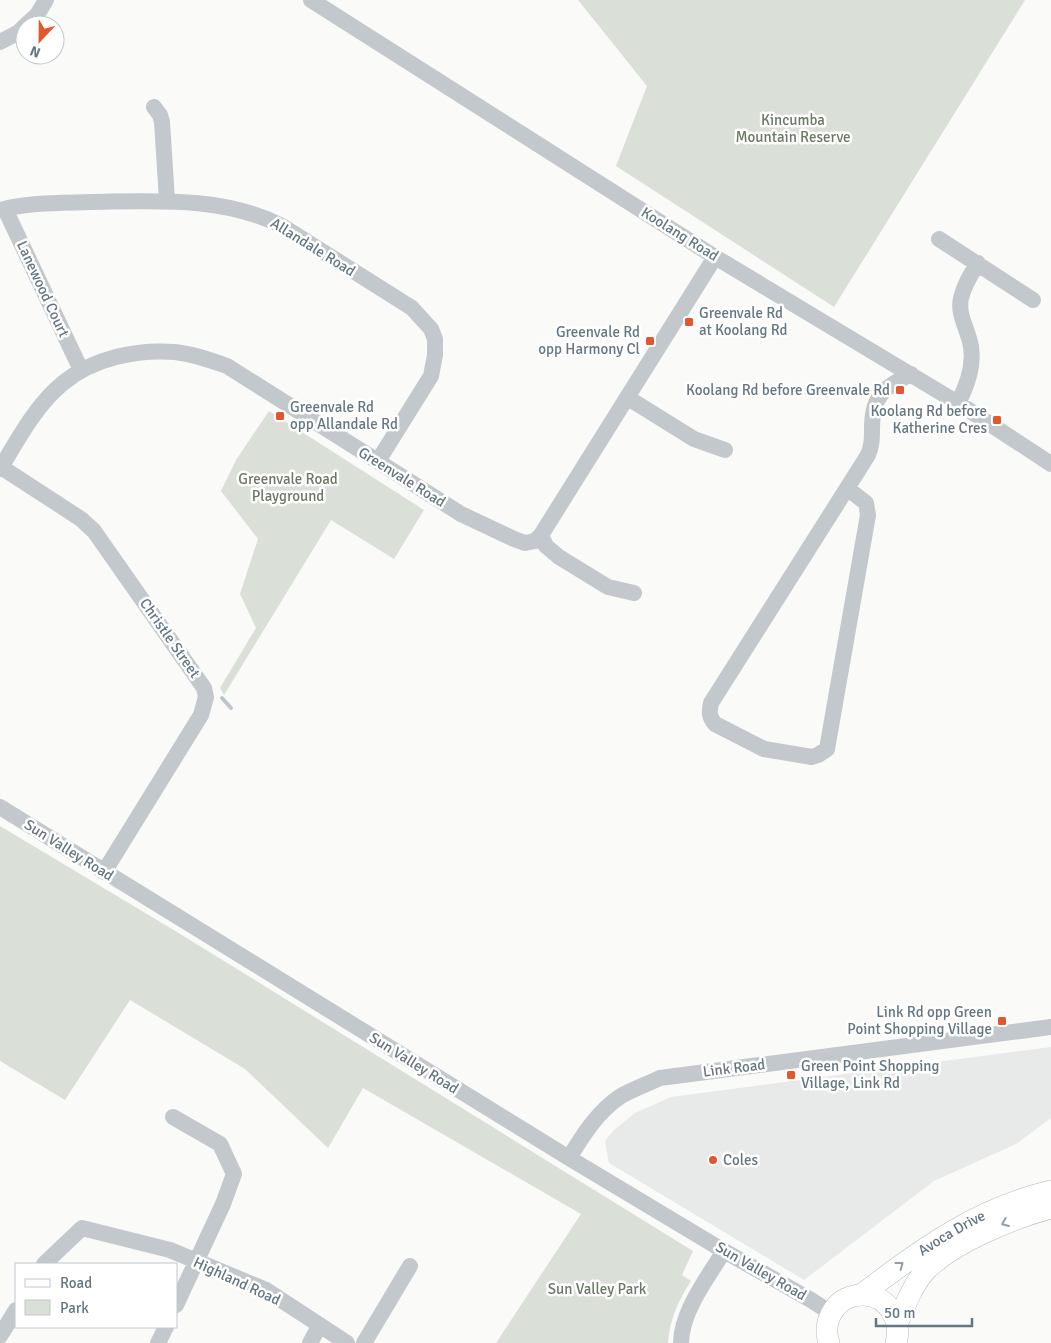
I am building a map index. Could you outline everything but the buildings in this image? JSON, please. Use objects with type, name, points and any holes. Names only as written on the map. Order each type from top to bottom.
[{"type":"main road","name":"Avoca Drive","points":[[831,1313],[838,1304],[849,1297],[861,1294],[916,1254],[966,1222],[1015,1201],[1051,1191]]},
{"type":"main road","name":"Avoca Drive","points":[[896,1343],[899,1335],[898,1322],[911,1292],[925,1272],[945,1255],[1003,1224],[1051,1208]]},
{"type":"main road","points":[[861,1294],[875,1297],[891,1308],[898,1322]]},
{"type":"main road","points":[[827,1341],[827,1324],[831,1313]]},
{"type":"street","points":[[36,15],[46,0]]},
{"type":"street","name":"Koolang Road","points":[[311,0],[715,257],[958,403],[1051,464]]},
{"type":"street","points":[[0,42],[15,34]]},
{"type":"street","points":[[154,107],[160,115],[162,122],[167,200]]},
{"type":"street","name":"Allandale Road","points":[[3,209],[33,203],[167,200],[246,211],[266,218],[412,308],[431,329],[435,340],[436,355],[431,376],[378,461]]},
{"type":"street","name":"Lanewood Court","points":[[3,209],[82,370]]},
{"type":"street","points":[[939,239],[1033,300]]},
{"type":"street","points":[[634,593],[608,587],[559,557],[546,546],[541,534],[715,257]]},
{"type":"street","points":[[958,403],[966,388],[971,362],[971,347],[962,312],[961,298],[968,280],[978,263]]},
{"type":"street","name":"Greenvale Road","points":[[1,468],[42,404],[63,383],[82,370],[109,359],[140,352],[177,352],[204,358],[227,366],[461,514],[492,530],[526,543],[535,541],[541,534]]},
{"type":"street","points":[[848,489],[866,503],[868,515],[827,749],[812,757],[764,750],[715,724],[710,718],[711,703],[848,489],[870,451],[872,445],[872,417],[876,400],[887,388],[910,374]]},
{"type":"street","points":[[628,398],[694,439],[725,450]]},
{"type":"street","name":"Christle Street","points":[[1,468],[81,519],[94,531],[204,688],[206,697],[201,715],[104,872]]},
{"type":"street","name":"Sun Valley Road","points":[[0,807],[569,1158],[831,1313]]},
{"type":"street","name":"Link Road","points":[[569,1158],[588,1127],[614,1101],[660,1078],[1051,1027]]},
{"type":"street","points":[[173,1117],[220,1144],[234,1174],[223,1204],[178,1301]]},
{"type":"street","name":"Highland Road","points":[[45,1263],[82,1228],[170,1250],[266,1290],[347,1343]]},
{"type":"street","points":[[680,1343],[683,1328],[694,1302],[724,1251]]},
{"type":"street","points":[[364,1343],[410,1266]]},
{"type":"street","points":[[0,1336],[15,1312]]},
{"type":"street","points":[[310,1343],[320,1326]]},
{"type":"street","points":[[158,1343],[166,1328]]},
{"type":"shaded area","points":[[1051,1047],[1051,1118],[1016,1144],[934,1181],[804,1280],[609,1163],[605,1141],[614,1130],[635,1113],[671,1097]]},
{"type":"green space","name":"Kincumba Mountain Reserve","points":[[578,0],[1025,0],[834,307],[616,166],[647,86]]},
{"type":"green space","name":"Greenvale Road Playground","points":[[269,411],[424,510],[394,559],[331,520],[224,695],[220,688],[256,628],[240,594],[258,539],[221,491],[236,460]]},
{"type":"green space","name":"Sun Valley Park","points":[[0,826],[177,932],[693,1251],[682,1275],[691,1281],[675,1310],[668,1343],[496,1343],[581,1214],[363,1088],[328,1148],[245,1069],[130,1000],[65,1100],[0,1061]]},
{"type":"waterway","points":[[222,698],[231,708]]},
{"type":"place","name":"Greenvale Rd at Koolang Rd","points":[[689,322]]},
{"type":"place","name":"Greenvale Rd opp Harmony Cl","points":[[650,341]]},
{"type":"place","name":"Koolang Rd before Greenvale Rd","points":[[900,390]]},
{"type":"place","name":"Greenvale Rd opp Allandale Rd","points":[[280,416]]},
{"type":"place","name":"Koolang Rd before Katherine Cres","points":[[997,420]]},
{"type":"place","name":"Link Rd opp Green Point Shopping Village","points":[[1002,1021]]},
{"type":"place","name":"Green Point Shopping Village, Link Rd","points":[[791,1075]]},
{"type":"place","name":"Coles","points":[[713,1160]]}]
